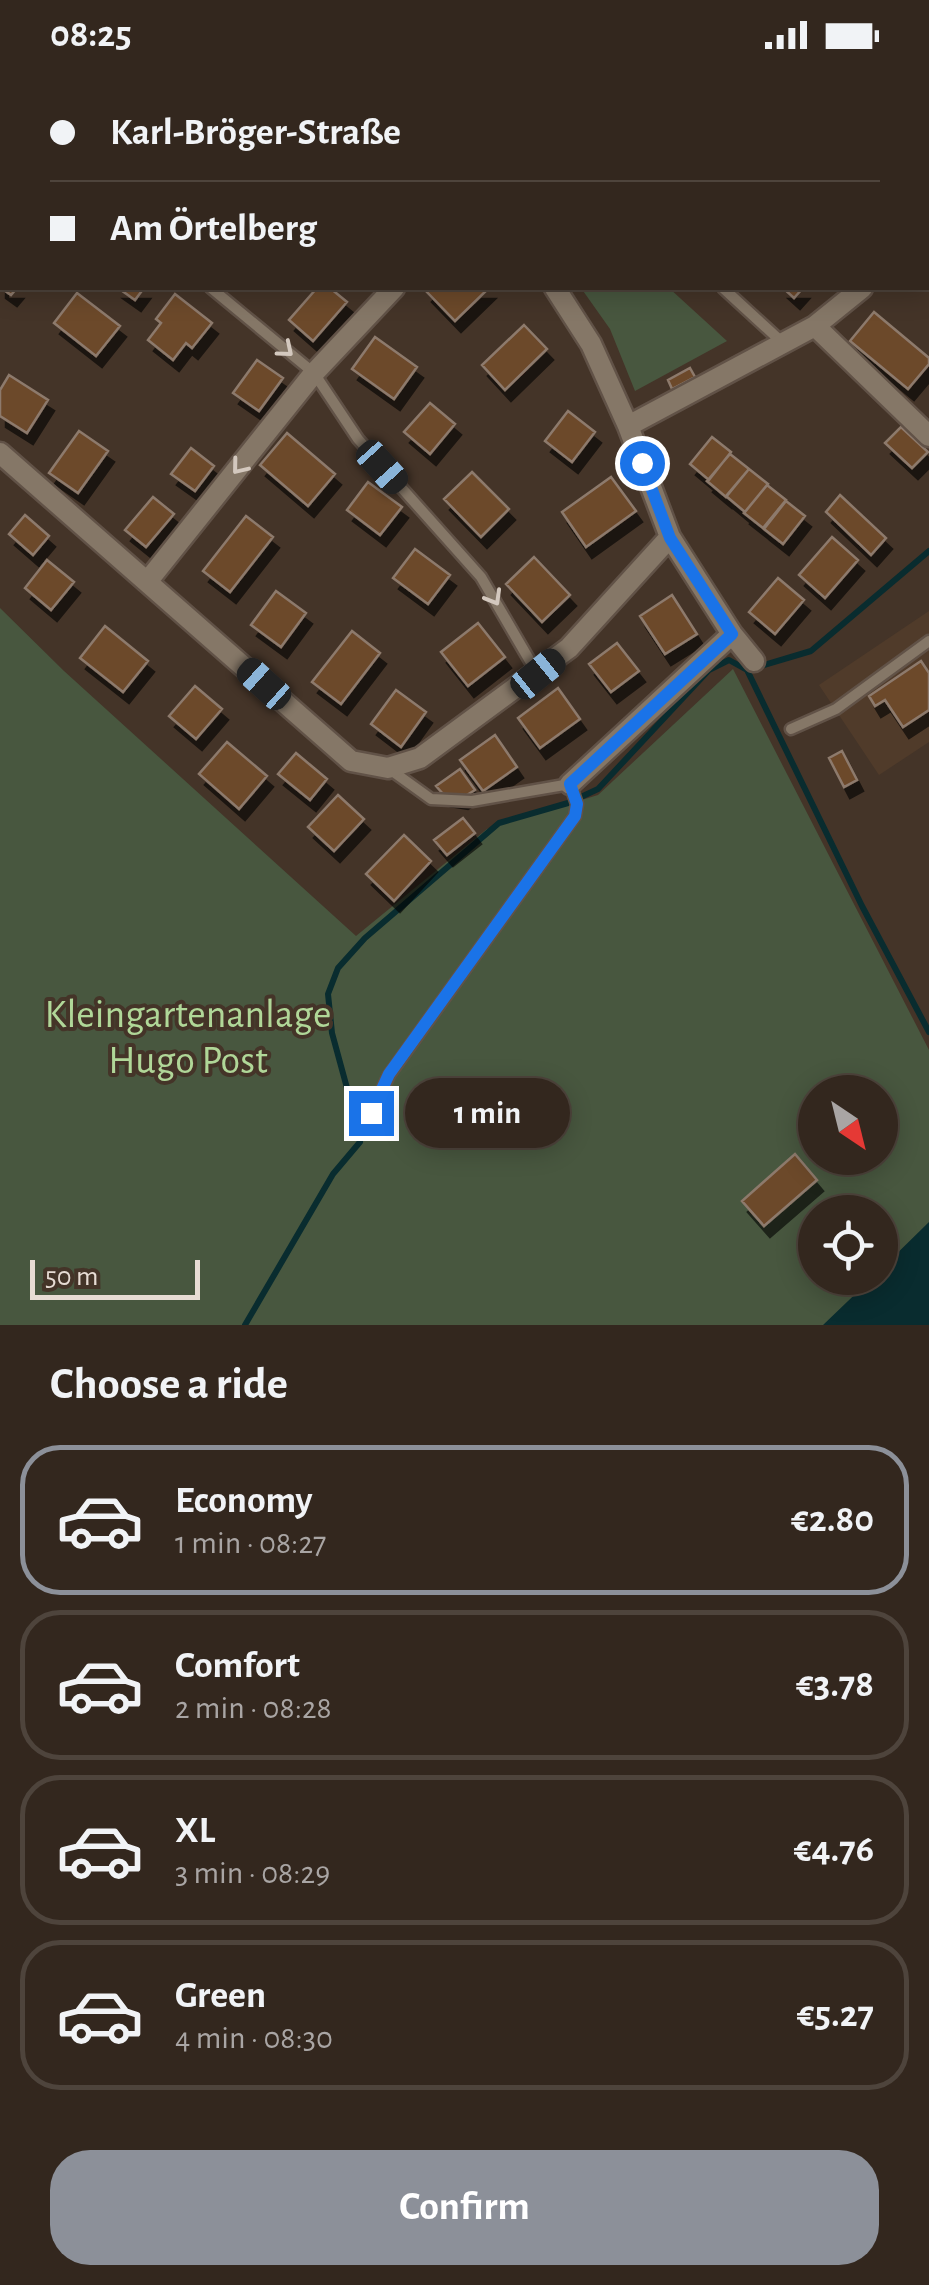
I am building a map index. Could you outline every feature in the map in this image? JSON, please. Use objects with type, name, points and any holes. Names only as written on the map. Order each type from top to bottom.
[{"type":"street","points":[[147,582],[314,373],[392,290]]},
{"type":"street","points":[[556,290],[592,344],[670,538],[754,661]]},
{"type":"street","points":[[628,426],[815,326],[860,290]]},
{"type":"street","points":[[815,326],[929,436]]},
{"type":"street","points":[[0,453],[351,761],[388,768],[420,758],[538,674],[569,648],[670,538]]},
{"type":"street","points":[[573,794],[732,634]]},
{"type":"lane","points":[[213,290],[314,373],[358,439],[481,577],[538,674]]},
{"type":"lane","points":[[725,290],[784,344]]},
{"type":"lane","points":[[791,729],[836,709],[929,641]]},
{"type":"lane","points":[[371,1113],[389,1074],[575,816],[573,794],[431,800],[388,768]]},
{"type":"shaded area","points":[[929,611],[929,742],[879,775],[819,685]]},
{"type":"green space","points":[[582,290],[671,290],[727,341],[635,391],[610,329]]},
{"type":"green space","name":"Kleingartenanlage Hugo Post","points":[[0,608],[356,936],[487,829],[598,795],[733,669],[929,1050],[929,1325],[0,1325]]},
{"type":"water","points":[[929,1222],[929,1325],[823,1325],[854,1295],[898,1295],[898,1252]]},
{"type":"building","points":[[121,290],[142,290],[135,300]]},
{"type":"building","points":[[315,290],[332,290],[347,302],[313,341],[289,320]]},
{"type":"building","points":[[427,290],[487,290],[455,321]]},
{"type":"building","points":[[785,290],[801,290],[794,298]]},
{"type":"building","points":[[77,293],[120,326],[96,356],[54,323]]},
{"type":"building","points":[[175,294],[212,323],[192,348],[186,343],[173,360],[148,340],[161,323],[156,319]]},
{"type":"building","points":[[874,312],[929,358],[929,364],[908,389],[850,341]]},
{"type":"building","points":[[524,325],[547,349],[505,390],[482,365]]},
{"type":"building","points":[[375,337],[417,367],[394,399],[352,369]]},
{"type":"building","points":[[257,360],[283,378],[259,411],[233,393]]},
{"type":"building","points":[[690,368],[695,377],[672,389],[668,380]]},
{"type":"building","points":[[9,375],[48,400],[27,433],[0,416],[0,390]]},
{"type":"building","points":[[430,403],[455,424],[430,454],[404,432]]},
{"type":"building","points":[[568,411],[595,432],[572,462],[545,441]]},
{"type":"building","points":[[901,427],[928,452],[912,468],[885,443]]},
{"type":"building","points":[[79,431],[108,451],[78,493],[49,473]]},
{"type":"building","points":[[287,433],[335,474],[308,506],[260,465]]},
{"type":"building","points":[[712,437],[731,452],[709,480],[690,464]]},
{"type":"building","points":[[191,448],[214,466],[195,491],[171,474]]},
{"type":"building","points":[[730,454],[749,469],[726,497],[707,481]]},
{"type":"building","points":[[749,469],[768,484],[745,512],[726,496]]},
{"type":"building","points":[[472,472],[509,509],[481,537],[444,499]]},
{"type":"building","points":[[611,477],[636,511],[586,547],[562,512]]},
{"type":"building","points":[[368,482],[402,507],[380,535],[347,510]]},
{"type":"building","points":[[767,485],[786,500],[763,528],[744,513]]},
{"type":"building","points":[[840,495],[886,538],[871,555],[826,512]]},
{"type":"building","points":[[153,497],[174,514],[146,547],[125,530]]},
{"type":"building","points":[[786,501],[805,516],[783,544],[764,529]]},
{"type":"building","points":[[25,515],[49,536],[33,555],[9,534]]},
{"type":"building","points":[[246,516],[273,537],[230,592],[203,571]]},
{"type":"building","points":[[832,537],[858,560],[825,598],[799,575]]},
{"type":"building","points":[[415,549],[450,575],[428,604],[393,578]]},
{"type":"building","points":[[534,557],[570,595],[542,622],[506,584]]},
{"type":"building","points":[[47,560],[74,582],[51,610],[25,588]]},
{"type":"building","points":[[778,578],[804,600],[775,634],[749,612]]},
{"type":"building","points":[[276,591],[306,613],[281,647],[251,625]]},
{"type":"building","points":[[672,595],[697,634],[665,654],[640,616]]},
{"type":"building","points":[[478,623],[505,657],[468,686],[441,652]]},
{"type":"building","points":[[105,626],[148,661],[123,692],[80,658]]},
{"type":"building","points":[[352,631],[380,653],[341,704],[312,682]]},
{"type":"building","points":[[617,643],[639,671],[611,692],[589,664]]},
{"type":"building","points":[[921,661],[929,673],[929,710],[903,727],[885,700],[875,706],[869,696]]},
{"type":"building","points":[[195,686],[222,709],[196,739],[169,716]]},
{"type":"building","points":[[558,688],[580,719],[540,748],[518,718]]},
{"type":"building","points":[[396,690],[426,712],[401,747],[371,724]]},
{"type":"building","points":[[495,735],[517,767],[483,791],[460,760]]},
{"type":"building","points":[[227,742],[267,776],[239,809],[199,774]]},
{"type":"building","points":[[842,751],[857,780],[844,787],[829,758]]},
{"type":"building","points":[[296,753],[327,779],[310,800],[278,774]]},
{"type":"building","points":[[460,769],[475,790],[462,798],[444,795],[436,786]]},
{"type":"building","points":[[338,795],[364,819],[334,851],[308,827]]},
{"type":"building","points":[[463,818],[475,833],[447,855],[434,840]]},
{"type":"building","points":[[404,835],[431,861],[394,901],[366,874]]},
{"type":"building","points":[[795,1154],[798,1175],[813,1175],[817,1180],[764,1226],[742,1201]]},
{"type":"waterway","points":[[353,1110],[332,1033],[328,994],[338,968],[365,938],[499,823],[568,803],[598,789],[709,670],[729,660],[747,670],[811,651],[929,551]]},
{"type":"waterway","points":[[747,670],[862,906],[929,1032]]},
{"type":"waterway","points":[[245,1325],[333,1174],[360,1142]]},
{"type":"route","points":[[371,1113],[389,1074],[575,816],[577,804],[570,784],[732,634],[670,538],[642,463]]}]
